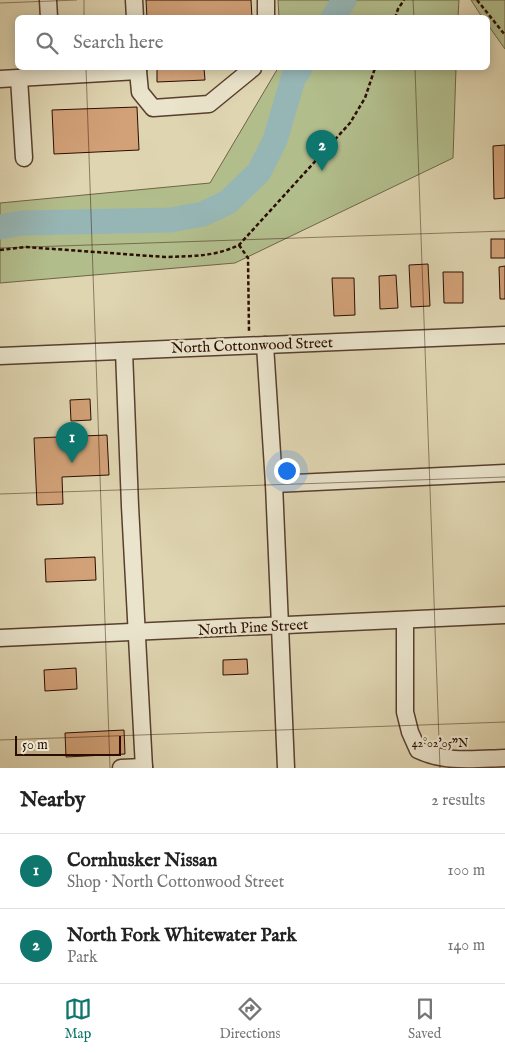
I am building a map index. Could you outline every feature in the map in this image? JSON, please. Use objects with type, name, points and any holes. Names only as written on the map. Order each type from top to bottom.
[{"type":"street","points":[[48,0],[49,15]]},
{"type":"street","points":[[134,0],[136,15]]},
{"type":"street","points":[[266,0],[266,15]]},
{"type":"street","points":[[0,79],[20,78],[52,72],[109,70]]},
{"type":"street","points":[[138,70],[140,92],[153,108],[209,104],[251,70]]},
{"type":"street","points":[[20,78],[24,158]]},
{"type":"street","name":"North Cottonwood Street","points":[[0,356],[505,335]]},
{"type":"street","points":[[258,345],[274,484],[286,768]]},
{"type":"street","points":[[121,768],[144,768],[124,351]]},
{"type":"street","points":[[274,484],[505,473]]},
{"type":"street","name":"North Pine Street","points":[[0,638],[505,615]]},
{"type":"street","points":[[405,620],[405,712],[410,732],[418,750],[429,756],[453,760],[505,758]]},
{"type":"path","points":[[396,15],[404,0]]},
{"type":"path","points":[[477,0],[489,15]]},
{"type":"path","points":[[490,16],[505,35]]},
{"type":"path","points":[[0,250],[26,247],[165,257],[223,253],[239,245],[350,124],[366,98],[374,70]]},
{"type":"path","points":[[239,245],[248,258],[258,345]]},
{"type":"green space","points":[[278,0],[459,0],[458,15],[279,15]]},
{"type":"green space","points":[[471,0],[505,0],[505,49],[490,28],[490,15],[481,15]]},
{"type":"green space","points":[[277,70],[456,70],[453,158],[235,263],[0,283],[0,203],[210,183]]},
{"type":"building","points":[[146,0],[251,0],[252,15],[147,15]]},
{"type":"building","points":[[157,70],[204,70],[205,80],[157,82]]},
{"type":"building","points":[[137,107],[139,150],[54,154],[52,110]]},
{"type":"building","points":[[505,145],[505,198],[494,199],[493,146]]},
{"type":"building","points":[[491,239],[505,239],[505,258],[491,258]]},
{"type":"building","points":[[428,264],[430,306],[411,307],[409,265]]},
{"type":"building","points":[[505,266],[505,299],[500,299],[499,267]]},
{"type":"building","points":[[443,272],[463,272],[463,303],[444,303]]},
{"type":"building","points":[[396,275],[398,308],[380,309],[379,276]]},
{"type":"building","points":[[332,278],[354,278],[355,315],[334,316]]},
{"type":"building","points":[[90,399],[91,420],[71,421],[70,400]]},
{"type":"building","points":[[107,435],[109,475],[62,477],[63,504],[37,505],[34,438]]},
{"type":"building","points":[[95,557],[96,580],[46,582],[45,559]]},
{"type":"building","points":[[247,659],[248,674],[223,675],[223,660]]},
{"type":"building","points":[[76,668],[77,689],[45,691],[44,670]]},
{"type":"building","points":[[124,730],[125,754],[66,757],[65,733]]},
{"type":"waterway","points":[[335,15],[344,0]]},
{"type":"waterway","points":[[0,227],[22,223],[171,220],[203,214],[228,202],[259,172],[275,140],[293,79],[299,70]]},
{"type":"place","name":"North Fork Whitewater Park","points":[[322,171]]},
{"type":"place","name":"Cornhusker Nissan","points":[[72,463]]}]
